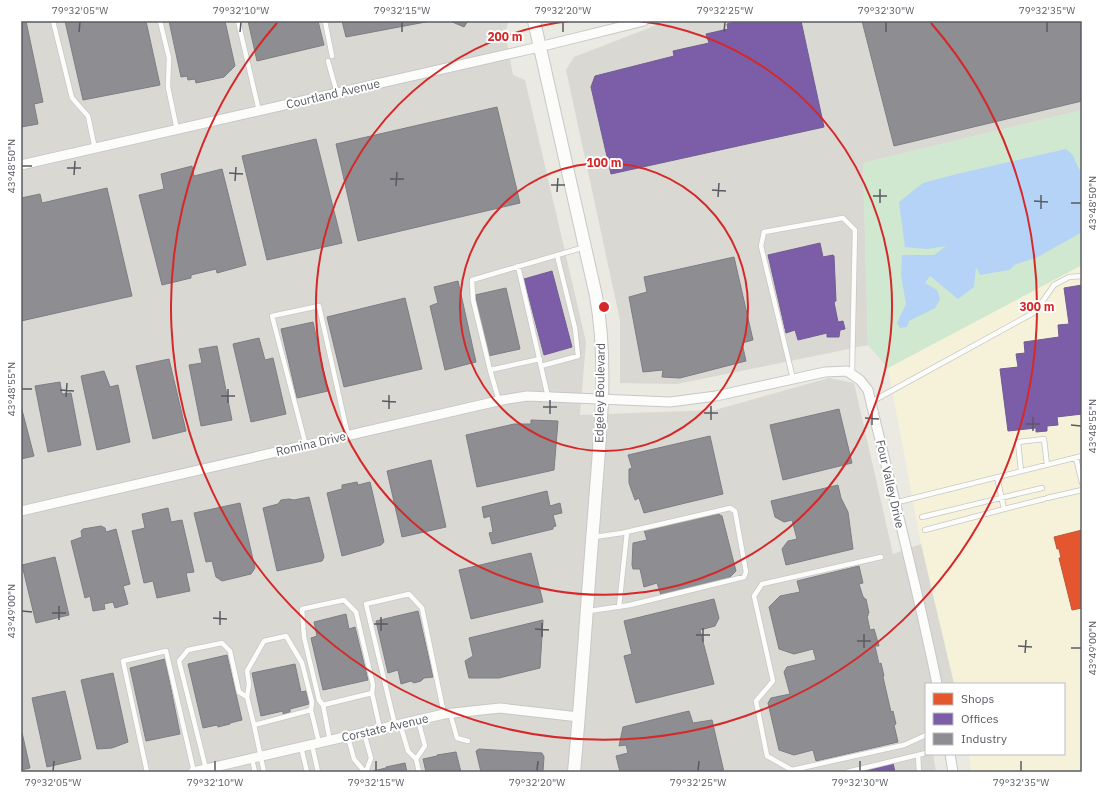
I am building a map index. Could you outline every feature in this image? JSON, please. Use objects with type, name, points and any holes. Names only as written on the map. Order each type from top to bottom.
[{"type":"street","name":"Edgeley Boulevard","points":[[534,21],[585,247],[601,328],[602,399],[574,772]]},
{"type":"street","name":"Courtland Avenue","points":[[21,165],[540,47],[644,21]]},
{"type":"street","points":[[602,399],[670,402],[716,396],[825,372],[847,371],[852,374]]},
{"type":"street","name":"Four Valley Drive","points":[[852,374],[860,380],[868,390],[894,503],[920,600],[937,683]]},
{"type":"street","name":"Romina Drive","points":[[21,511],[498,401],[527,396],[602,399]]},
{"type":"street","name":"Corstate Avenue","points":[[194,772],[209,770],[447,713],[500,708],[579,717]]},
{"type":"street","points":[[950,755],[953,772]]},
{"type":"lane","points":[[53,21],[72,98],[88,116],[95,149]]},
{"type":"lane","points":[[160,21],[169,58],[168,87],[177,130]]},
{"type":"lane","points":[[238,21],[259,111]]},
{"type":"lane","points":[[324,21],[332,56]]},
{"type":"lane","points":[[328,61],[337,93]]},
{"type":"lane","points":[[793,379],[761,246],[764,232],[843,218],[855,230],[852,374]]},
{"type":"lane","points":[[498,401],[473,300],[472,280],[585,247]]},
{"type":"lane","points":[[541,366],[578,356],[575,328],[557,255]]},
{"type":"lane","points":[[518,266],[548,397]]},
{"type":"lane","points":[[871,402],[1035,312],[1054,285],[1069,277],[1082,276]]},
{"type":"lane","points":[[306,446],[272,316],[319,306],[348,436]]},
{"type":"lane","points":[[490,370],[540,359]]},
{"type":"lane","points":[[1021,472],[1018,442],[1044,439],[1047,465]]},
{"type":"lane","points":[[894,503],[1082,456]]},
{"type":"lane","points":[[1076,458],[1082,484]]},
{"type":"lane","points":[[997,477],[1004,509]]},
{"type":"lane","points":[[922,517],[1042,488]]},
{"type":"lane","points":[[925,530],[1082,490]]},
{"type":"lane","points":[[587,611],[630,605],[744,577],[746,572],[735,511],[730,508],[627,532],[592,537]]},
{"type":"lane","points":[[619,607],[627,532]]},
{"type":"lane","points":[[881,557],[762,584],[754,596],[773,680],[756,701],[768,756],[792,770],[904,745],[925,735]]},
{"type":"lane","points":[[419,772],[416,760],[408,751],[398,725],[366,604],[409,594],[422,608],[447,713],[457,738],[468,741]]},
{"type":"lane","points":[[330,741],[323,705],[319,700],[304,637],[302,609],[344,600],[356,612],[373,684],[372,693],[380,729]]},
{"type":"lane","points":[[255,772],[256,758],[254,725],[247,697],[249,684],[247,670],[264,641],[286,636],[302,662],[312,702],[311,710],[318,772]]},
{"type":"lane","points":[[209,770],[179,661],[188,650],[222,643],[230,650],[239,692],[247,697]]},
{"type":"lane","points":[[147,772],[123,661],[166,651],[194,772]]},
{"type":"lane","points":[[323,705],[372,693]]},
{"type":"lane","points":[[254,725],[311,710]]},
{"type":"lane","points":[[416,760],[425,746],[418,720]]},
{"type":"lane","points":[[348,737],[354,759],[366,772],[371,758],[364,733]]},
{"type":"lane","points":[[301,747],[307,772]]},
{"type":"lane","points":[[847,772],[925,754]]},
{"type":"lane","points":[[918,755],[919,772]]},
{"type":"lane","points":[[256,758],[264,772]]},
{"type":"shaded area","points":[[21,21],[509,21],[505,32],[513,75],[525,80],[586,342],[580,415],[715,410],[829,378],[854,383],[893,554],[921,544],[954,683],[925,683],[925,755],[933,755],[936,772],[21,772]]},
{"type":"shaded area","points":[[667,21],[1082,21],[1082,110],[863,163],[868,345],[677,384],[620,383],[620,320],[566,70],[574,57]]},
{"type":"shaded area","points":[[1082,265],[1082,772],[971,772],[969,755],[1065,755],[1065,683],[954,683],[921,544],[888,368]]},
{"type":"green space","points":[[1082,110],[1082,265],[888,368],[868,345],[863,163]]},
{"type":"water","points":[[1066,149],[1072,154],[1082,175],[1082,232],[1036,258],[1016,264],[1009,270],[980,275],[976,267],[974,287],[958,299],[930,276],[925,283],[937,290],[940,299],[935,308],[909,321],[907,327],[900,328],[897,323],[906,304],[901,275],[902,255],[934,255],[946,246],[927,249],[905,247],[899,202],[923,183]]},
{"type":"building: Shops","points":[[1082,530],[1082,608],[1072,610],[1059,558],[1061,558],[1059,549],[1057,549],[1054,537]]},
{"type":"building: Offices","points":[[737,21],[801,21],[824,127],[611,174],[591,87],[595,76],[674,56],[673,51],[709,43],[706,34],[728,29],[727,24]]},
{"type":"building: Offices","points":[[820,243],[823,257],[834,256],[836,301],[834,302],[838,322],[843,321],[845,329],[840,330],[839,337],[827,337],[827,333],[798,340],[795,330],[786,333],[768,255]]},
{"type":"building: Offices","points":[[552,271],[572,347],[544,355],[524,279]]},
{"type":"building: Offices","points":[[1082,285],[1082,414],[1057,417],[1058,425],[1047,426],[1047,431],[1036,432],[1036,428],[1008,431],[1000,369],[1018,367],[1016,354],[1025,353],[1024,342],[1059,337],[1058,325],[1069,324],[1064,288]]},
{"type":"building: Offices","points":[[893,763],[895,772],[857,772]]},
{"type":"building: Industry","points":[[21,21],[26,21],[43,102],[34,104],[38,124],[21,127]]},
{"type":"building: Industry","points":[[65,21],[146,21],[160,85],[83,100]]},
{"type":"building: Industry","points":[[169,21],[225,21],[235,66],[224,77],[196,83],[195,79],[188,80],[187,76],[181,77]]},
{"type":"building: Industry","points":[[248,21],[318,21],[324,45],[257,61]]},
{"type":"building: Industry","points":[[342,21],[431,21],[346,37]]},
{"type":"building: Industry","points":[[450,21],[468,21],[464,27]]},
{"type":"building: Industry","points":[[862,21],[1082,21],[1082,101],[894,146]]},
{"type":"building: Industry","points":[[497,107],[520,203],[358,241],[336,144]]},
{"type":"building: Industry","points":[[316,139],[342,243],[267,260],[242,156]]},
{"type":"building: Industry","points":[[192,166],[194,176],[222,169],[246,265],[217,273],[216,269],[191,275],[191,278],[162,285],[139,195],[164,189],[161,174]]},
{"type":"building: Industry","points":[[107,188],[132,296],[21,321],[21,198],[40,194],[42,203]]},
{"type":"building: Industry","points":[[734,257],[753,340],[742,343],[746,361],[680,378],[662,377],[663,370],[643,372],[629,297],[647,292],[644,277]]},
{"type":"building: Industry","points":[[458,281],[476,362],[445,370],[430,306],[438,303],[434,287]]},
{"type":"building: Industry","points":[[506,288],[520,349],[488,356],[475,295]]},
{"type":"building: Industry","points":[[405,298],[422,369],[344,387],[327,317]]},
{"type":"building: Industry","points":[[313,322],[328,391],[297,398],[281,329]]},
{"type":"building: Industry","points":[[259,338],[265,360],[273,358],[286,414],[251,422],[233,344]]},
{"type":"building: Industry","points":[[217,346],[232,420],[201,426],[189,365],[202,363],[199,349]]},
{"type":"building: Industry","points":[[169,359],[186,431],[153,439],[136,366]]},
{"type":"building: Industry","points":[[104,371],[110,387],[118,385],[130,442],[97,450],[81,376]]},
{"type":"building: Industry","points":[[60,382],[62,394],[71,393],[81,445],[48,452],[35,386]]},
{"type":"building: Industry","points":[[21,406],[34,456],[21,459]]},
{"type":"building: Industry","points":[[839,409],[852,463],[783,480],[770,425]]},
{"type":"building: Industry","points":[[531,420],[558,421],[554,470],[477,487],[466,435],[514,424],[531,424]]},
{"type":"building: Industry","points":[[710,436],[723,494],[644,513],[639,498],[635,500],[629,483],[629,469],[632,468],[628,455]]},
{"type":"building: Industry","points":[[431,460],[446,527],[402,537],[387,471]]},
{"type":"building: Industry","points":[[357,482],[358,485],[370,482],[384,542],[381,545],[342,556],[327,493],[342,489],[342,485]]},
{"type":"building: Industry","points":[[838,485],[841,498],[848,512],[853,549],[786,565],[782,549],[788,541],[797,539],[792,520],[784,522],[775,517],[771,501]]},
{"type":"building: Industry","points":[[547,491],[550,506],[560,503],[562,513],[553,515],[556,526],[553,527],[553,529],[492,544],[489,533],[493,532],[490,516],[484,518],[482,507]]},
{"type":"building: Industry","points":[[309,497],[324,557],[322,561],[277,571],[263,508],[278,504],[281,500],[294,500]]},
{"type":"building: Industry","points":[[240,503],[255,568],[251,574],[222,581],[216,577],[212,561],[206,562],[194,513]]},
{"type":"building: Industry","points":[[168,508],[171,522],[182,520],[194,572],[186,573],[190,591],[157,598],[153,581],[144,583],[132,531],[145,528],[142,514]]},
{"type":"building: Industry","points":[[716,513],[722,516],[736,571],[729,578],[661,595],[657,583],[644,587],[640,569],[633,569],[632,565],[633,543],[647,540],[644,530]]},
{"type":"building: Industry","points":[[101,526],[105,528],[106,532],[116,529],[130,584],[123,586],[128,604],[115,608],[113,602],[104,604],[105,609],[93,611],[90,596],[85,598],[71,541],[82,537],[81,531],[83,529]]},
{"type":"building: Industry","points":[[531,553],[543,602],[471,619],[459,570]]},
{"type":"building: Industry","points":[[55,557],[69,615],[36,623],[22,565]]},
{"type":"building: Industry","points":[[859,566],[863,583],[859,584],[863,597],[866,599],[870,630],[874,629],[879,646],[875,646],[879,664],[881,663],[891,712],[893,711],[896,724],[894,725],[898,742],[816,761],[813,750],[794,755],[779,750],[768,703],[771,698],[790,694],[784,672],[787,667],[816,660],[813,649],[794,654],[779,649],[769,607],[780,596],[800,592],[797,581]]},
{"type":"building: Industry","points":[[714,599],[719,618],[715,626],[700,630],[714,684],[636,703],[624,656],[632,654],[624,621]]},
{"type":"building: Industry","points":[[418,611],[433,677],[424,678],[421,681],[414,683],[411,681],[401,684],[398,670],[388,673],[376,621]]},
{"type":"building: Industry","points":[[346,614],[349,629],[355,627],[368,680],[323,690],[311,638],[317,636],[314,622]]},
{"type":"building: Industry","points":[[543,620],[540,668],[499,678],[469,678],[465,661],[473,656],[469,638]]},
{"type":"building: Industry","points":[[227,655],[242,720],[218,727],[217,725],[203,728],[188,664]]},
{"type":"building: Industry","points":[[165,659],[180,734],[146,741],[130,668]]},
{"type":"building: Industry","points":[[295,664],[301,692],[306,691],[309,704],[290,709],[290,712],[283,714],[283,711],[261,716],[252,673]]},
{"type":"building: Industry","points":[[113,673],[128,742],[112,748],[97,749],[81,680]]},
{"type":"building: Industry","points":[[65,691],[81,759],[47,767],[32,698]]},
{"type":"building: Industry","points":[[689,711],[693,723],[712,720],[724,772],[620,772],[616,756],[628,753],[626,745],[619,746],[623,727]]},
{"type":"building: Industry","points":[[21,728],[30,768],[21,770]]},
{"type":"building: Industry","points":[[479,749],[542,753],[544,757],[543,772],[481,772],[476,751]]},
{"type":"building: Industry","points":[[456,752],[461,772],[426,772],[423,759]]},
{"type":"building: Industry","points":[[405,763],[407,772],[373,772],[386,767]]}]
